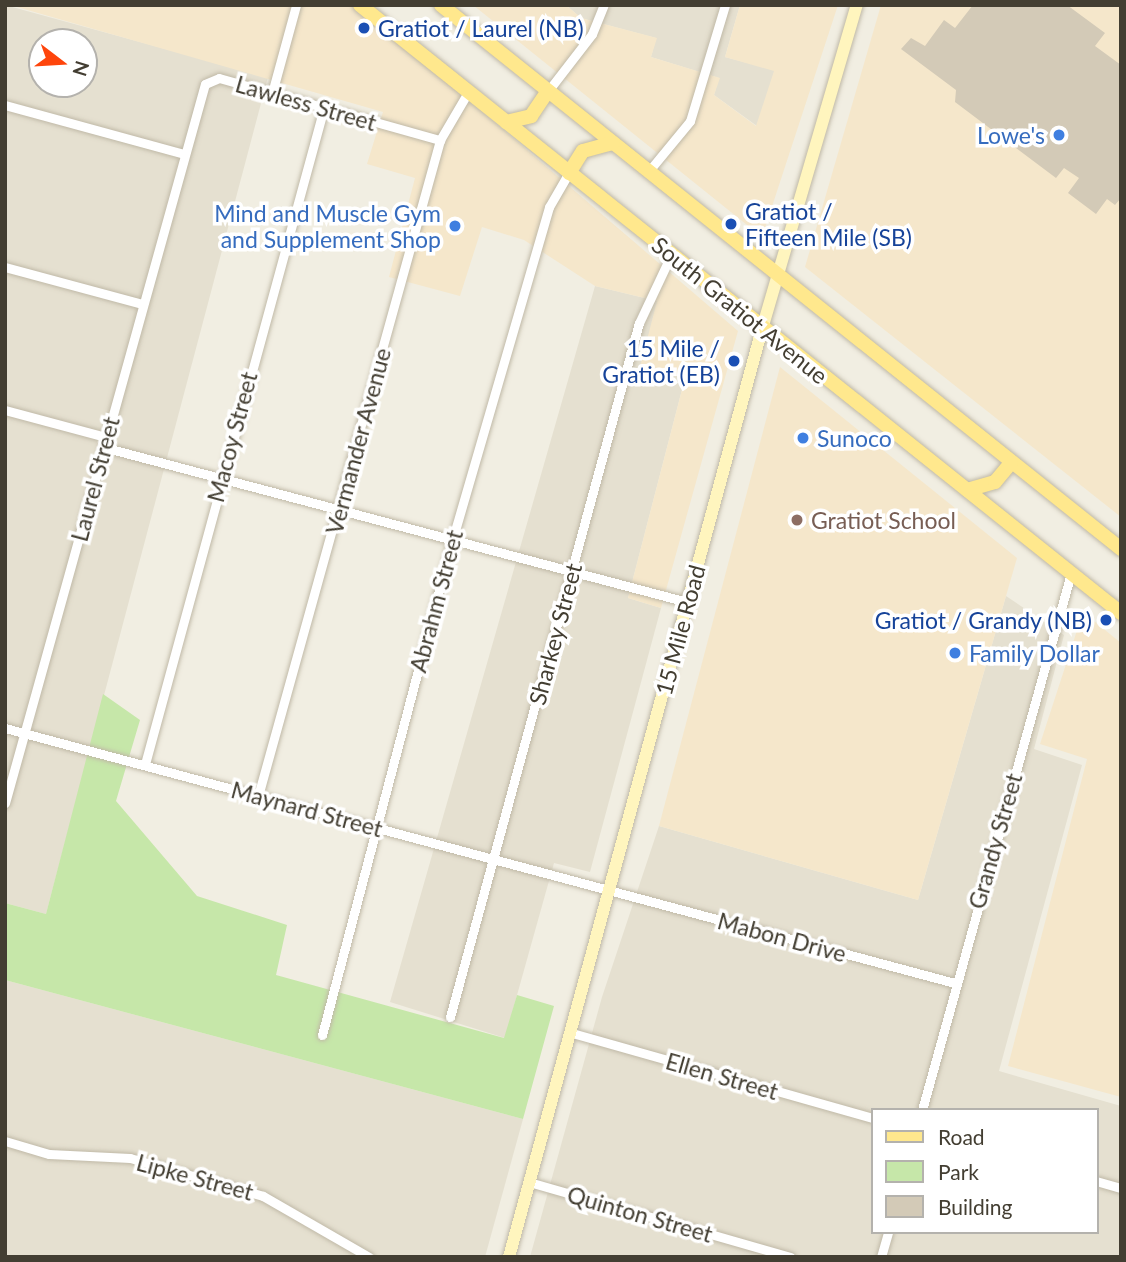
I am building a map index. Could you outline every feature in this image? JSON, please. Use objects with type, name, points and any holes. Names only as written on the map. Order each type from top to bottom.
[{"type":"main road","name":"South Gratiot Avenue","points":[[360,5],[762,329],[1121,613]]},
{"type":"main road","points":[[441,5],[1121,549]]},
{"type":"main road","name":"15 Mile Road","points":[[509,1257],[762,329],[857,5]]},
{"type":"main road","points":[[506,122],[531,116],[548,91]]},
{"type":"main road","points":[[569,173],[583,151],[613,143]]},
{"type":"main road","points":[[967,490],[995,482],[1011,463]]},
{"type":"street","points":[[272,93],[296,5]]},
{"type":"street","points":[[548,91],[592,34],[604,5]]},
{"type":"street","points":[[648,172],[691,121],[725,5]]},
{"type":"street","name":"Lawless Street","points":[[184,154],[210,79],[272,93],[323,110],[440,140]]},
{"type":"street","name":"Vermander Avenue","points":[[258,796],[440,140],[468,92]]},
{"type":"street","points":[[5,105],[184,154]]},
{"type":"street","name":"Macoy Street","points":[[145,764],[220,479],[323,110]]},
{"type":"street","name":"Laurel Street","points":[[5,803],[184,154]]},
{"type":"street","name":"Abrahm Street","points":[[322,1035],[452,541],[549,207],[569,173]]},
{"type":"street","name":"Sharkey Street","points":[[450,1017],[642,313],[671,255]]},
{"type":"street","points":[[5,267],[142,304]]},
{"type":"street","points":[[5,410],[220,479],[687,603]]},
{"type":"street","name":"Grandy Street","points":[[923,1108],[954,983],[1071,573]]},
{"type":"street","name":"Maynard Street","points":[[5,728],[609,891]]},
{"type":"street","name":"Mabon Drive","points":[[609,891],[954,983]]},
{"type":"street","name":"Ellen Street","points":[[572,1033],[870,1117]]},
{"type":"street","name":"Lipke Street","points":[[5,1141],[49,1154],[130,1158],[263,1196],[369,1257]]},
{"type":"street","name":"Quinton Street","points":[[529,1182],[790,1257]]},
{"type":"street","points":[[1098,1182],[1121,1188]]},
{"type":"street","points":[[881,1257],[887,1234]]},
{"type":"shaded area","points":[[5,5],[89,28],[28,28],[28,98],[98,98],[98,30],[268,77],[46,914],[5,903]]},
{"type":"shaded area","points":[[10,5],[358,5],[738,331],[661,608],[628,598],[685,378],[640,367],[657,301],[595,286],[524,240],[482,227],[460,296],[389,277],[415,178],[367,164],[383,112],[98,30],[98,28]]},
{"type":"shaded area","points":[[473,5],[566,5],[581,18],[657,38],[651,57],[720,78],[714,95],[756,126],[774,71],[725,57],[740,5],[838,5],[762,237]]},
{"type":"shaded area","points":[[566,5],[740,5],[725,57],[775,70],[757,126],[714,95],[719,78],[651,57],[656,38],[581,18]]},
{"type":"shaded area","points":[[881,5],[1121,5],[1121,517],[805,267]]},
{"type":"shaded area","points":[[595,286],[657,301],[685,378],[628,598],[661,608],[590,872],[554,863],[505,1038],[390,1002]]},
{"type":"shaded area","points":[[780,367],[1017,558],[918,900],[659,826]]},
{"type":"shaded area","points":[[1006,596],[1064,635],[1034,749],[1082,765],[999,1071],[1121,1106],[1121,1257],[530,1257],[602,997],[659,826],[918,900]]},
{"type":"shaded area","points":[[1083,612],[1121,643],[1121,1097],[1008,1066],[1087,759],[1040,744]]},
{"type":"shaded area","points":[[5,980],[523,1119],[485,1257],[5,1257]]},
{"type":"green space","points":[[103,694],[140,720],[116,801],[197,896],[287,925],[276,975],[504,1038],[517,995],[554,1006],[523,1119],[5,980],[5,903],[46,914]]},
{"type":"building","name":"Lowe's","points":[[973,5],[1067,5],[1105,33],[1095,46],[1121,65],[1121,198],[1115,205],[1107,199],[1096,214],[1068,193],[1079,178],[1064,168],[1056,178],[955,102],[956,90],[901,49],[911,38],[925,46],[944,20],[955,28]]},
{"type":"place","name":"Gratiot / Laurel (NB)","points":[[364,28]]},
{"type":"place","name":"Lowe's","points":[[1059,135]]},
{"type":"place","name":"Gratiot / Fifteen Mile (SB)","points":[[731,224]]},
{"type":"place","name":"Mind and Muscle Gym and Supplement Shop","points":[[455,226]]},
{"type":"place","name":"15 Mile / Gratiot (EB)","points":[[734,361]]},
{"type":"place","name":"Sunoco","points":[[803,438]]},
{"type":"place","name":"Gratiot School","points":[[797,520]]},
{"type":"place","name":"Gratiot / Grandy (NB)","points":[[1106,620]]},
{"type":"place","name":"Family Dollar","points":[[955,653]]}]
